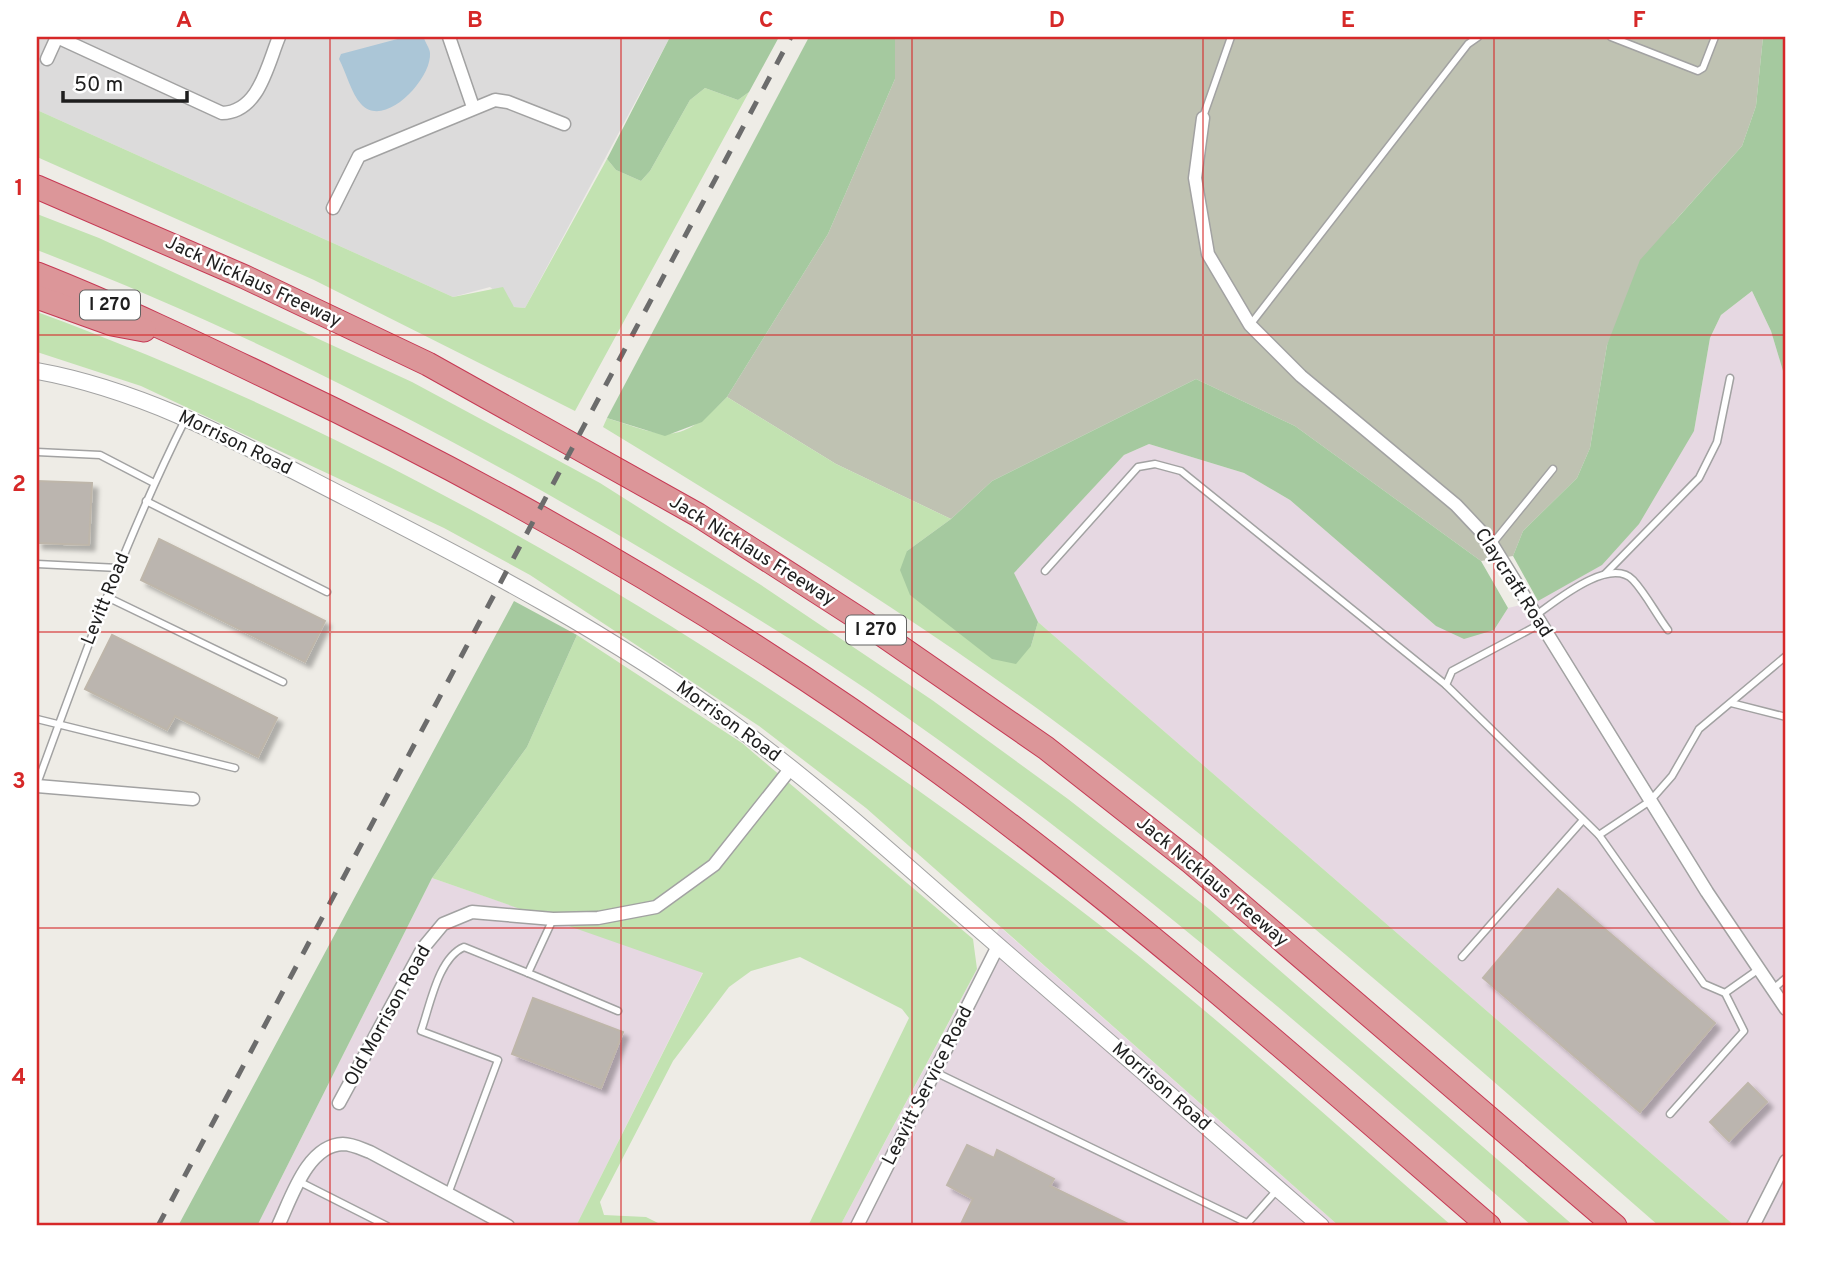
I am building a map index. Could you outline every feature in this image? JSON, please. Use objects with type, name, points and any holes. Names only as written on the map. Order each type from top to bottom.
[{"type":"highway","name":"Jack Nicklaus Freeway","points":[[37,187],[245,277],[428,364],[698,515],[861,620],[1046,748],[1192,863],[1615,1226]]},
{"type":"highway","name":"I 270","points":[[37,274],[183,337],[387,434],[650,582],[836,700],[965,791],[1171,951],[1489,1226]]},
{"type":"highway","points":[[37,297],[112,324],[183,337]]},
{"type":"street","points":[[47,59],[57,37],[222,113],[240,111],[253,99],[279,37]]},
{"type":"street","points":[[449,37],[472,107]]},
{"type":"street","points":[[333,208],[359,156],[472,107],[495,100],[508,102],[564,124]]},
{"type":"street","name":"Claycraft Road","points":[[1203,118],[1195,178],[1208,254],[1250,325],[1301,376],[1456,505],[1492,544],[1650,801],[1786,1009]]},
{"type":"street","name":"Morrison Road","points":[[37,371],[97,383],[186,418],[407,528],[555,609],[669,680],[791,768],[1321,1226]]},
{"type":"street","name":"Old Morrison Road","points":[[340,1103],[422,948],[443,924],[472,912],[552,919],[598,918],[656,907],[714,865],[791,768]]},
{"type":"street","points":[[37,785],[193,799]]},
{"type":"street","name":"Leavitt Service Road","points":[[857,1226],[998,946]]},
{"type":"street","points":[[278,1226],[306,1169],[326,1147],[345,1143],[370,1152],[508,1226]]},
{"type":"street","points":[[1753,1226],[1786,1161]]},
{"type":"lane","points":[[1203,118],[1231,37]]},
{"type":"lane","points":[[1250,325],[1468,44],[1478,37]]},
{"type":"lane","points":[[1611,37],[1698,71],[1703,68],[1715,37]]},
{"type":"lane","points":[[1605,574],[1699,478],[1717,442],[1730,378]]},
{"type":"lane","name":"Levitt Road","points":[[37,785],[118,568],[154,483],[186,418]]},
{"type":"lane","points":[[37,452],[100,455],[154,483]]},
{"type":"lane","points":[[1045,571],[1138,467],[1155,464],[1181,471],[1446,685],[1599,835],[1704,984],[1725,993],[1744,1031],[1670,1114]]},
{"type":"lane","points":[[1492,544],[1553,469]]},
{"type":"lane","points":[[146,501],[327,592]]},
{"type":"lane","points":[[37,564],[118,568]]},
{"type":"lane","points":[[1446,685],[1452,671],[1537,620],[1582,583],[1605,574],[1619,573],[1631,578],[1668,630]]},
{"type":"lane","points":[[107,597],[283,682]]},
{"type":"lane","points":[[1599,835],[1650,801],[1672,776],[1699,729],[1786,656]]},
{"type":"lane","points":[[1731,703],[1786,717]]},
{"type":"lane","points":[[37,719],[60,722],[234,768]]},
{"type":"lane","points":[[1462,957],[1583,820]]},
{"type":"lane","points":[[528,973],[552,919]]},
{"type":"lane","points":[[447,1194],[498,1059],[421,1031],[446,964],[457,950],[464,947],[618,1011]]},
{"type":"lane","points":[[1725,993],[1759,969]]},
{"type":"lane","points":[[1773,989],[1786,978]]},
{"type":"lane","points":[[935,1072],[1246,1225],[1279,1189]]},
{"type":"lane","points":[[300,1182],[387,1226]]},
{"type":"shaded area","points":[[37,37],[670,37],[525,308],[514,307],[490,287],[453,297],[37,110]]},
{"type":"shaded area","points":[[895,37],[1763,37],[1756,106],[1742,146],[1673,223],[1607,345],[1590,448],[1577,478],[1523,531],[1513,556],[1481,561],[1295,426],[1196,379],[992,481],[951,519],[836,464],[727,397],[828,234],[895,79]]},
{"type":"shaded area","points":[[1752,291],[1771,331],[1786,381],[1786,1226],[1735,1226],[1038,622],[1013,573],[1124,455],[1149,444],[1244,473],[1290,500],[1436,626],[1494,630],[1508,608],[1538,601],[1694,431],[1710,338],[1721,315]]},
{"type":"shaded area","points":[[432,878],[703,972],[577,1224],[581,1226],[257,1226]]},
{"type":"shaded area","points":[[1000,927],[1339,1226],[840,1226]]},
{"type":"green space","points":[[670,37],[779,37],[749,92],[738,100],[705,88],[690,100],[650,171],[641,181],[616,170],[607,159]]},
{"type":"green space","points":[[809,37],[895,37],[895,79],[828,234],[727,397],[702,422],[665,436],[607,418]]},
{"type":"green space","points":[[1763,37],[1786,37],[1786,381],[1771,331],[1752,291],[1721,315],[1710,338],[1694,431],[1639,524],[1602,565],[1538,601],[1513,556],[1523,531],[1577,478],[1590,448],[1607,345],[1640,260],[1742,146],[1756,106]]},
{"type":"green space","points":[[705,88],[738,100],[749,92],[575,411],[314,280],[37,157],[37,110],[453,297],[503,287],[514,307],[525,308],[607,159],[616,170],[641,181],[650,171],[690,100]]},
{"type":"green space","points":[[37,214],[99,238],[412,382],[600,483],[761,585],[932,700],[1068,799],[1209,909],[1574,1226],[1532,1226],[1302,1027],[1145,898],[984,773],[843,673],[659,559],[432,431],[276,353],[118,282],[37,250]]},
{"type":"green space","points":[[37,312],[174,366],[309,427],[441,494],[570,566],[697,642],[821,723],[1062,896],[1211,1016],[1452,1226],[1339,1226],[866,808],[759,726],[530,575],[444,528],[141,386],[37,352]]},
{"type":"green space","points":[[1196,379],[1295,426],[1481,561],[1508,608],[1494,630],[1464,639],[1436,626],[1290,500],[1244,473],[1149,444],[1124,455],[1014,573],[1038,622],[1031,646],[1016,664],[992,659],[910,595],[900,570],[907,551],[951,519],[992,481]]},
{"type":"green space","points":[[727,397],[836,464],[951,519],[907,551],[1031,646],[1038,622],[1735,1226],[1659,1226],[1325,937],[1057,723],[866,591],[603,427],[607,418],[645,430],[672,433],[696,424]]},
{"type":"green space","points":[[514,601],[577,635],[527,747],[432,878],[257,1226],[178,1226]]},
{"type":"green space","points":[[577,635],[742,743],[973,939],[977,969],[840,1226],[808,1226],[909,1018],[902,1009],[800,957],[751,971],[729,987],[673,1061],[600,1202],[604,1215],[646,1217],[664,1226],[577,1224],[703,973],[432,878],[527,747]]},
{"type":"water","points":[[405,37],[424,38],[430,53],[429,64],[405,98],[382,111],[371,110],[361,104],[354,94],[339,59],[341,54]]},
{"type":"building","points":[[37,481],[92,483],[89,545],[37,543]]},
{"type":"building","points":[[159,539],[325,621],[305,662],[141,580]]},
{"type":"building","points":[[112,635],[277,718],[258,757],[175,716],[167,730],[85,689]]},
{"type":"building","points":[[1558,889],[1715,1023],[1640,1112],[1483,978]]},
{"type":"building","points":[[533,998],[623,1032],[601,1088],[512,1054]]},
{"type":"building","points":[[1748,1083],[1767,1102],[1729,1141],[1710,1122]]},
{"type":"building","points":[[967,1145],[994,1158],[997,1150],[1054,1179],[1050,1186],[1132,1226],[960,1226],[973,1199],[947,1185]]},
{"type":"railway","points":[[158,1226],[791,37]]}]
